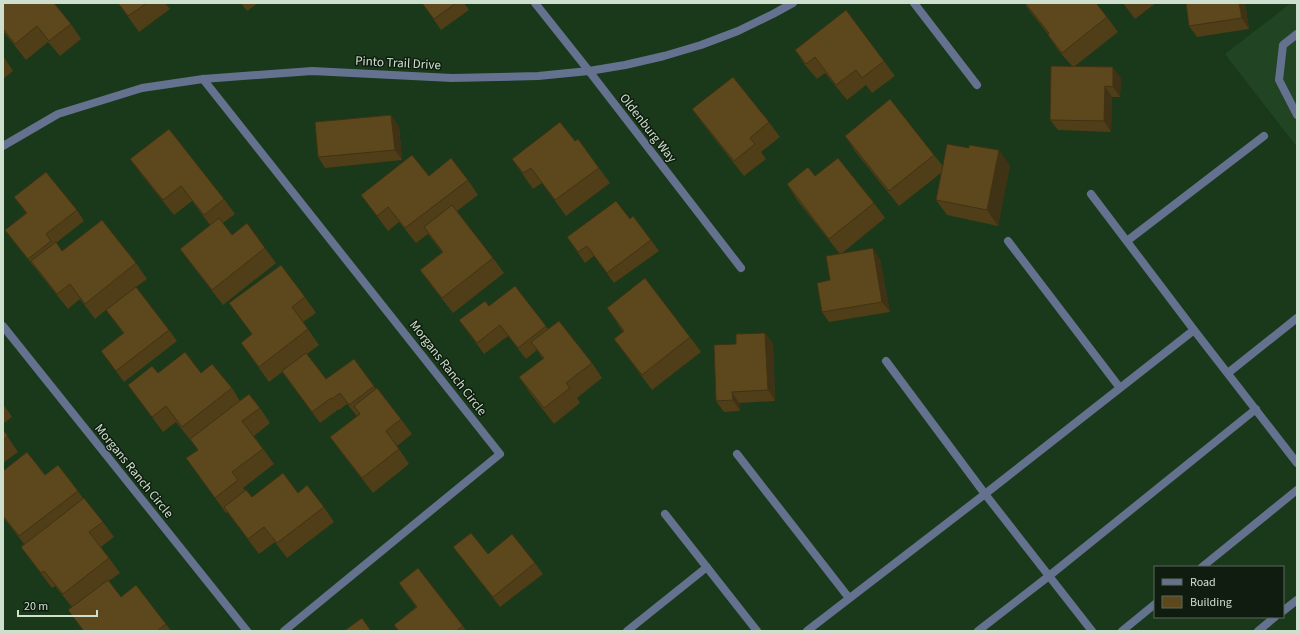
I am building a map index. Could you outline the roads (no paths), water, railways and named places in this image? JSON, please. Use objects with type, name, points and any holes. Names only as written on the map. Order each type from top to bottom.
[{"type":"street","name":"Oldenburg Way","points":[[535,3],[741,268]]},
{"type":"street","name":"Pinto Trail Drive","points":[[3,146],[58,114],[142,88],[203,79],[312,71],[452,78],[538,76],[589,71],[664,56],[701,45],[738,31],[793,3]]},
{"type":"street","points":[[914,3],[977,85]]},
{"type":"street","points":[[1297,34],[1283,45],[1279,80],[1297,116]]},
{"type":"street","name":"Morgans Ranch Circle","points":[[203,79],[500,454],[284,631]]},
{"type":"street","points":[[1127,241],[1264,136]]},
{"type":"street","points":[[1092,194],[1194,330],[1297,463]]},
{"type":"street","points":[[1008,241],[1120,388]]},
{"type":"street","points":[[1228,373],[1297,318]]},
{"type":"street","name":"Morgans Ranch Circle","points":[[3,326],[247,631]]},
{"type":"street","points":[[807,631],[1194,330]]},
{"type":"street","points":[[886,361],[985,494],[1092,631]]},
{"type":"street","points":[[978,631],[1049,576],[1256,409]]},
{"type":"street","points":[[737,454],[849,598]]},
{"type":"street","points":[[1203,566],[1297,490]]},
{"type":"street","points":[[665,514],[757,631]]},
{"type":"street","points":[[626,631],[707,567]]},
{"type":"street","points":[[1284,610],[1297,600]]},
{"type":"street","points":[[1122,631],[1154,605]]},
{"type":"street","points":[[1258,631],[1274,618]]}]
